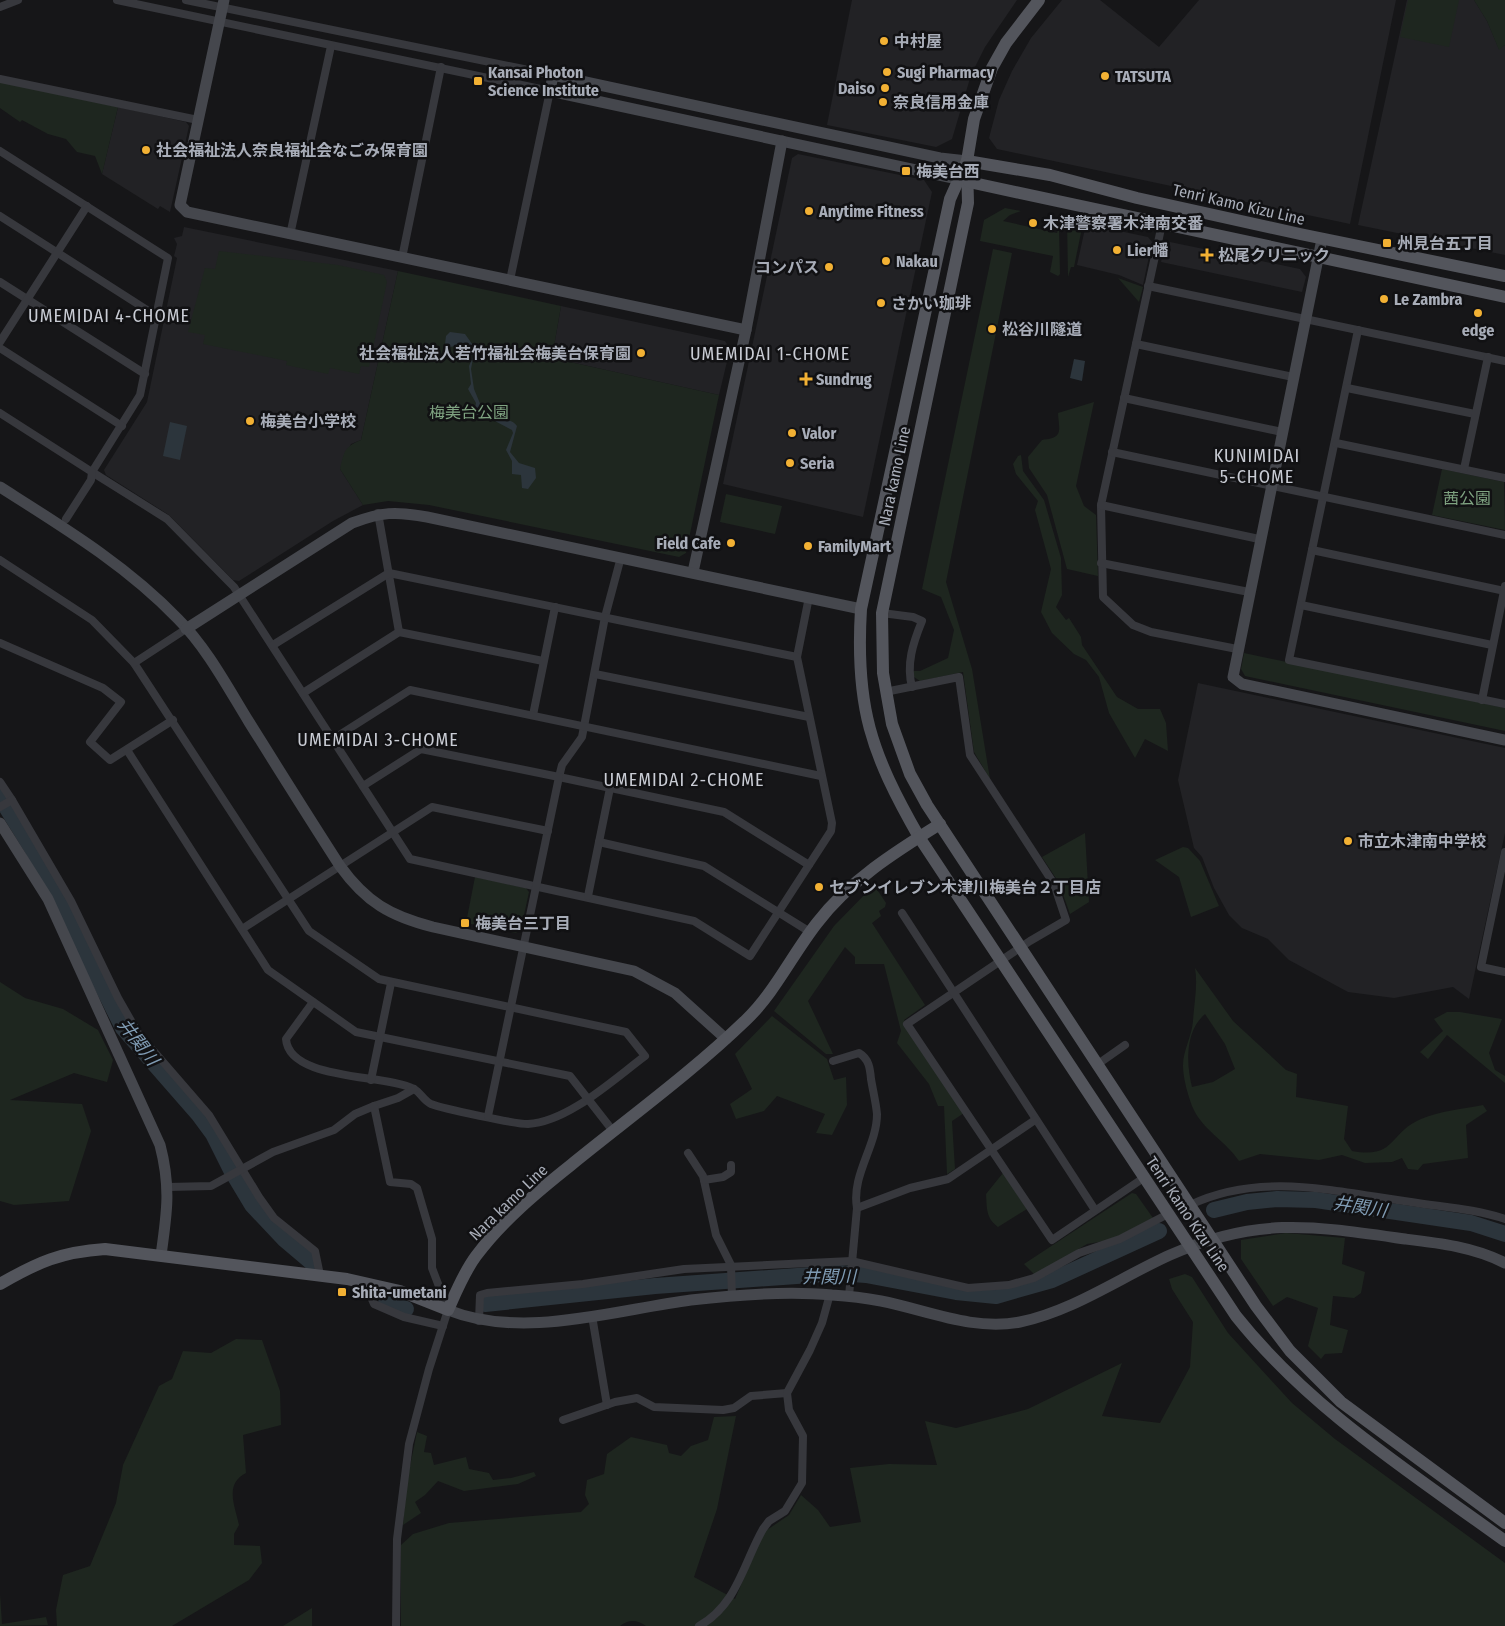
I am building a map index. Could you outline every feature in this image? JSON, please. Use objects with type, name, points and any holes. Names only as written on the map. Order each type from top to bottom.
[{"type":"main road","name":"Nara kamo Line","points":[[448,1310],[460,1283],[475,1258],[492,1237],[534,1195],[706,1058],[767,996],[810,932],[848,888],[940,824],[917,789],[903,758],[892,724],[885,692],[882,613],[968,202],[964,180],[974,119],[992,68],[1006,43],[1039,0]]},
{"type":"main road","name":"Tenri Kamo Kizu Line","points":[[967,161],[1050,175],[1137,198],[1322,239],[1505,276]]},
{"type":"main road","name":"Nara kamo Line","points":[[919,837],[883,768],[867,723],[859,672],[861,609],[950,199],[964,180]]},
{"type":"main road","points":[[964,180],[1505,297]]},
{"type":"main road","name":"Tenri Kamo Kizu Line","points":[[940,824],[1277,1335],[1331,1392],[1505,1523]]},
{"type":"main road","name":"Tenri Kamo Kizu Line","points":[[919,837],[1236,1316],[1296,1382],[1331,1413],[1505,1541]]},
{"type":"main road","points":[[0,1284],[44,1261],[76,1251],[106,1249],[320,1275],[372,1284],[400,1291],[448,1310]]},
{"type":"street","points":[[0,7],[18,0]]},
{"type":"street","points":[[117,0],[220,20],[331,46],[441,67],[964,180]]},
{"type":"street","points":[[186,0],[223,4],[426,50],[553,75],[940,158],[967,161]]},
{"type":"street","points":[[223,4],[180,205],[187,212],[746,330]]},
{"type":"street","points":[[290,235],[331,46]]},
{"type":"street","points":[[402,258],[441,67]]},
{"type":"street","points":[[510,280],[553,75]]},
{"type":"street","points":[[0,78],[198,120]]},
{"type":"street","points":[[693,572],[746,330],[782,141]]},
{"type":"street","points":[[0,151],[168,258],[158,317],[140,395],[92,472],[90,480],[66,519]]},
{"type":"street","points":[[0,342],[87,206]]},
{"type":"street","points":[[0,216],[158,317]]},
{"type":"street","points":[[1162,224],[1101,505],[1103,597],[1133,625],[1150,632],[1237,649]]},
{"type":"street","points":[[1322,239],[1248,592],[1233,677],[1242,684],[1505,740]]},
{"type":"street","points":[[0,282],[145,374]]},
{"type":"street","points":[[1148,286],[1505,361]]},
{"type":"street","points":[[1358,330],[1289,660],[1505,704]]},
{"type":"street","points":[[1136,344],[1293,377]]},
{"type":"street","points":[[0,348],[122,426]]},
{"type":"street","points":[[1464,469],[1488,357]]},
{"type":"street","points":[[1347,388],[1475,414]]},
{"type":"street","points":[[1124,398],[1282,432]]},
{"type":"street","points":[[0,413],[166,519],[239,594],[410,859],[588,896],[694,921],[750,956],[831,831],[832,823],[797,658],[809,597]]},
{"type":"street","points":[[1336,442],[1505,478]]},
{"type":"street","points":[[1112,452],[1505,535]]},
{"type":"street","points":[[0,486],[103,553],[148,590],[186,628],[236,702],[340,866],[352,882],[368,898],[405,920],[619,966],[648,977],[687,1002],[726,1039]]},
{"type":"street","points":[[1101,505],[1259,538]]},
{"type":"street","points":[[134,662],[352,523],[378,513],[404,513],[427,517],[861,609]]},
{"type":"street","points":[[378,513],[399,632]]},
{"type":"street","points":[[1312,550],[1505,591]]},
{"type":"street","points":[[488,1116],[559,777],[565,759],[580,741],[606,617],[621,557]]},
{"type":"street","points":[[0,560],[92,620],[134,662],[308,931],[379,979],[626,1032],[645,1056],[569,1113],[528,1124],[430,1103],[414,1089],[311,1067],[286,1048],[286,1039],[313,1002]]},
{"type":"street","points":[[1101,563],[1248,592]]},
{"type":"street","points":[[273,645],[389,573],[797,658]]},
{"type":"street","points":[[1482,700],[1505,586]]},
{"type":"street","points":[[1301,605],[1492,645]]},
{"type":"street","points":[[533,715],[555,607]]},
{"type":"street","points":[[882,613],[922,621],[913,641],[908,672],[912,687]]},
{"type":"street","points":[[303,693],[399,632],[543,661]]},
{"type":"street","points":[[0,643],[103,688],[121,702],[90,742],[110,760],[173,720]]},
{"type":"street","points":[[595,674],[809,717]]},
{"type":"street","points":[[885,692],[959,677],[970,755],[1054,884],[1066,920],[1021,947],[907,1024],[1052,1240],[1145,1177]]},
{"type":"street","points":[[333,739],[410,690],[821,776]]},
{"type":"street","points":[[363,786],[421,749],[724,812],[809,865]]},
{"type":"street","points":[[127,750],[268,970],[356,1032],[570,1076],[613,1131]]},
{"type":"street","points":[[0,782],[71,901],[118,998],[138,1032],[210,1115],[241,1170],[274,1218],[315,1251],[320,1275]]},
{"type":"street","points":[[588,896],[610,788]]},
{"type":"street","points":[[1,807],[10,801]]},
{"type":"street","points":[[242,929],[432,807],[548,831]]},
{"type":"street","points":[[0,823],[48,899],[160,1145],[167,1170],[168,1187],[161,1255]]},
{"type":"street","points":[[599,842],[704,866],[810,932]]},
{"type":"street","points":[[1505,852],[1481,967],[1505,972]]},
{"type":"street","points":[[902,913],[1095,1210]]},
{"type":"street","points":[[371,1080],[391,983]]},
{"type":"street","points":[[1098,1064],[1125,1045]]},
{"type":"street","points":[[834,1061],[859,1052],[869,1063],[877,1115],[860,1170],[855,1197],[857,1208],[849,1292]]},
{"type":"street","points":[[168,1187],[211,1186],[274,1152],[334,1130],[355,1114],[398,1098],[414,1089]]},
{"type":"street","points":[[374,1106],[390,1182],[411,1184],[417,1188],[432,1240],[432,1268],[448,1310],[429,1369],[409,1444],[397,1539],[396,1626]]},
{"type":"street","points":[[857,1208],[910,1188],[948,1178],[1035,1120]]},
{"type":"street","points":[[688,1152],[704,1180],[716,1235],[731,1265],[732,1291]]},
{"type":"street","points":[[704,1180],[723,1177],[731,1172],[731,1165]]},
{"type":"street","points":[[1190,1205],[1227,1192],[1278,1185],[1475,1212],[1505,1219]]},
{"type":"street","points":[[479,1321],[480,1295],[487,1293],[583,1284],[684,1269],[731,1265],[852,1261],[968,1288],[1009,1285],[1034,1278],[1079,1253],[1120,1240],[1168,1214]]},
{"type":"street","points":[[448,1310],[479,1321],[510,1323],[592,1316],[691,1300],[732,1291],[830,1294],[849,1292],[977,1323],[1000,1324],[1022,1321],[1049,1313],[1171,1254],[1213,1240],[1266,1227],[1319,1227],[1475,1250],[1505,1263]]},
{"type":"street","points":[[372,1284],[371,1297],[374,1304],[404,1318],[443,1326]]},
{"type":"street","points":[[699,1626],[710,1620],[731,1597],[763,1529],[769,1521],[785,1511],[802,1483],[803,1436],[789,1410],[787,1393],[822,1322],[830,1294]]},
{"type":"street","points":[[592,1316],[607,1405]]},
{"type":"street","points":[[563,1420],[607,1405],[637,1398],[654,1406],[724,1410],[734,1408],[752,1396],[787,1393]]},
{"type":"shaded area","points":[[852,0],[1017,0],[985,47],[971,75],[952,139],[936,147],[827,125]]},
{"type":"shaded area","points":[[1062,0],[1100,0],[1159,47],[1199,0],[1396,0],[1350,224],[997,149],[989,138],[999,100],[1012,71],[1031,38]]},
{"type":"shaded area","points":[[1407,0],[1474,0],[1487,21],[1499,49],[1505,45],[1505,255],[1358,225]]},
{"type":"shaded area","name":"社会福祉法人奈良福祉会なごみ保育園","points":[[118,107],[186,122],[189,126],[170,212],[160,206],[158,209],[102,174]]},
{"type":"shaded area","points":[[798,154],[924,180],[932,192],[863,517],[723,484],[792,158]]},
{"type":"shaded area","points":[[1086,224],[1148,237],[1152,242],[1143,285],[1119,275],[1077,265]]},
{"type":"shaded area","name":"梅美台小学校","points":[[184,227],[398,271],[361,440],[351,444],[340,469],[363,505],[333,521],[239,581],[233,580],[169,515],[106,475],[104,470],[147,402],[177,258],[174,256],[177,244],[174,238],[182,236]]},
{"type":"shaded area","points":[[1170,242],[1300,269],[1306,277],[1302,292],[1161,262],[1165,246]]},
{"type":"shaded area","name":"社会福祉法人若竹福祉会梅美台保育園","points":[[561,306],[725,341],[730,349],[719,395],[552,358]]},
{"type":"shaded area","points":[[450,332],[465,334],[475,348],[471,369],[474,389],[484,413],[511,421],[517,426],[510,452],[519,463],[535,468],[536,478],[528,489],[522,488],[521,475],[512,474],[512,461],[506,450],[513,433],[512,430],[493,420],[474,415],[476,403],[468,389],[471,384],[469,366],[473,357],[472,352],[464,345],[449,347],[445,344],[446,336]]},
{"type":"shaded area","points":[[1074,359],[1085,361],[1082,381],[1070,378]]},
{"type":"shaded area","points":[[170,422],[187,426],[180,460],[163,456]]},
{"type":"shaded area","name":"市立木津南中学校","points":[[1198,683],[1505,748],[1505,833],[1469,999],[1453,987],[1394,998],[1348,992],[1289,960],[1268,939],[1242,928],[1229,915],[1214,888],[1202,857],[1194,848],[1178,780]]},
{"type":"green space","points":[[1408,0],[1459,0],[1449,47],[1400,37]]},
{"type":"green space","points":[[1474,0],[1505,0],[1505,45],[1499,50],[1487,21]]},
{"type":"green space","points":[[0,82],[118,107],[102,174],[95,156],[77,152],[66,139],[48,134],[22,120],[20,122],[0,108]]},
{"type":"green space","points":[[1005,208],[1021,211],[1010,215],[1003,221],[1057,233],[1059,227],[1060,274],[1058,276],[1050,272],[1053,256],[980,241],[984,220]]},
{"type":"green space","points":[[1067,220],[1083,223],[1074,267],[1071,267],[1068,277]]},
{"type":"green space","points":[[993,249],[1012,253],[946,582],[972,669],[990,779],[974,752],[963,672],[920,681],[914,677],[912,671],[920,671],[948,658],[954,630],[941,597],[922,589]]},
{"type":"green space","points":[[219,251],[338,265],[384,275],[387,282],[369,367],[361,366],[359,374],[330,368],[328,374],[286,365],[287,361],[203,344],[205,335],[188,332],[205,268],[215,269]]},
{"type":"green space","name":"梅美台公園","points":[[398,271],[561,306],[552,358],[719,395],[686,553],[679,557],[429,505],[388,501],[363,505],[340,469],[348,448],[361,440]]},
{"type":"green space","points":[[1118,278],[1143,287],[1139,302]]},
{"type":"green space","points":[[1094,402],[1076,486],[1084,506],[1096,515],[1098,576],[1067,569],[1047,495],[1029,468],[1028,457],[1042,440],[1057,435],[1059,432],[1058,413]]},
{"type":"green space","points":[[1021,455],[1023,471],[1044,500],[1061,558],[1062,595],[1056,607],[1066,620],[1069,618],[1081,637],[1082,645],[1117,697],[1138,709],[1160,709],[1166,723],[1168,751],[1145,739],[1135,758],[1109,713],[1099,677],[1086,660],[1074,654],[1052,633],[1041,612],[1051,569],[1035,510],[1038,501],[1016,474],[1013,464],[1018,456]]},
{"type":"green space","name":"茜公園","points":[[1442,469],[1504,482],[1505,530],[1432,515]]},
{"type":"green space","points":[[726,494],[782,506],[775,534],[720,522]]},
{"type":"green space","points":[[1244,653],[1505,708],[1505,731],[1245,676],[1241,669]]},
{"type":"green space","points":[[1085,833],[1089,902],[1070,914],[1059,883],[1042,857]]},
{"type":"green space","points":[[1183,847],[1188,848],[1200,861],[1219,906],[1191,917],[1179,877],[1155,860]]},
{"type":"green space","points":[[475,877],[526,888],[529,892],[521,929],[516,933],[466,923]]},
{"type":"green space","points":[[874,885],[886,903],[885,907],[879,911],[881,916],[872,923],[925,1005],[904,1020],[964,1113],[952,1121],[955,1169],[947,1174],[944,1106],[938,1106],[929,1084],[897,1043],[901,1031],[884,964],[855,964],[855,957],[845,947],[808,1001],[833,1054],[826,1054],[774,1011],[834,926]]},
{"type":"green space","points":[[1195,968],[1233,1021],[1286,1070],[1297,1074],[1296,1097],[1348,1106],[1344,1139],[1352,1151],[1377,1151],[1385,1148],[1410,1125],[1421,1119],[1444,1112],[1483,1105],[1487,1111],[1466,1125],[1468,1158],[1423,1164],[1418,1170],[1408,1169],[1402,1158],[1392,1162],[1365,1163],[1342,1155],[1319,1160],[1260,1154],[1239,1161],[1196,1114],[1186,1086],[1183,1060],[1192,1027],[1196,994]],"holes":[[[1205,1014],[1225,1044],[1235,1069],[1213,1082],[1192,1087],[1188,1058],[1189,1048],[1194,1029],[1198,1021]]]},
{"type":"green space","points":[[0,982],[25,998],[63,1009],[98,1030],[113,1060],[107,1082],[74,1073],[10,1100],[82,1104],[91,1131],[69,1201],[14,1205],[0,1201]]},
{"type":"green space","points":[[1447,1012],[1460,1012],[1502,1019],[1489,1053],[1495,1070],[1505,1076],[1505,1083],[1447,1035],[1428,1059],[1420,1052],[1443,1031],[1434,1019]]},
{"type":"green space","points":[[772,1016],[827,1059],[834,1080],[846,1077],[847,1105],[832,1135],[816,1133],[825,1114],[777,1096],[764,1111],[736,1119],[730,1104],[752,1089],[735,1054]]},
{"type":"green space","points":[[1003,1173],[1027,1209],[998,1227],[989,1217],[986,1194]]},
{"type":"green space","points":[[1132,1193],[1136,1194],[1153,1218],[1111,1240],[1087,1244],[1035,1275],[1024,1264]]},
{"type":"green space","points":[[1286,1233],[1345,1238],[1342,1264],[1365,1272],[1361,1293],[1354,1298],[1333,1296],[1330,1325],[1348,1330],[1342,1353],[1325,1354],[1321,1359],[1308,1346],[1318,1308],[1287,1297],[1273,1306],[1241,1259],[1241,1240]]},
{"type":"green space","points":[[1185,1274],[1192,1277],[1228,1333],[1292,1403],[1335,1439],[1505,1563],[1505,1626],[646,1626],[633,1621],[620,1626],[401,1626],[401,1545],[413,1534],[449,1523],[581,1512],[589,1504],[585,1495],[587,1480],[604,1474],[607,1454],[631,1437],[667,1445],[669,1453],[681,1456],[691,1446],[708,1440],[714,1417],[736,1416],[717,1509],[694,1577],[735,1599],[764,1532],[789,1515],[801,1495],[818,1510],[830,1527],[861,1522],[850,1468],[889,1464],[937,1465],[925,1421],[956,1428],[1028,1409],[1122,1363],[1102,1416],[1160,1423],[1190,1367],[1193,1322],[1172,1289],[1169,1279]]},
{"type":"green space","points":[[236,1339],[262,1340],[280,1391],[281,1425],[243,1435],[246,1473],[239,1478],[233,1489],[239,1525],[234,1534],[234,1545],[260,1546],[262,1563],[249,1580],[172,1626],[57,1626],[56,1610],[63,1575],[90,1566],[116,1503],[123,1465],[159,1386],[172,1379],[183,1351],[211,1353]]},
{"type":"green space","points":[[417,1432],[427,1436],[424,1452],[431,1453],[434,1465],[466,1457],[469,1469],[489,1473],[493,1480],[534,1472],[536,1476],[518,1484],[464,1491],[438,1481],[425,1495],[415,1502],[421,1513],[403,1525],[407,1481]]},
{"type":"green space","points":[[0,1594],[2,1624],[46,1617],[48,1625],[0,1626]]},
{"type":"green space","points":[[312,1608],[312,1626],[283,1626]]},
{"type":"waterway","name":"井関川","points":[[0,797],[31,847],[55,892],[123,1028],[199,1115],[213,1134],[231,1170],[252,1205],[285,1240],[311,1262]]},
{"type":"waterway","name":"井関川","points":[[1214,1210],[1247,1202],[1277,1199],[1316,1200],[1471,1223],[1505,1234]]},
{"type":"waterway","name":"井関川","points":[[485,1304],[655,1286],[839,1273],[866,1275],[956,1292],[996,1296],[1052,1280],[1159,1231]]},
{"type":"waterway","name":"井関川","points":[[386,1303],[406,1309]]},
{"type":"place","name":"中村屋","points":[[884,41]]},
{"type":"place","name":"Sugi Pharmacy","points":[[887,72]]},
{"type":"place","name":"TATSUTA","points":[[1105,76]]},
{"type":"place","name":"Kansai Photon Science Institute","points":[[478,81]]},
{"type":"place","name":"Daiso","points":[[885,88]]},
{"type":"place","name":"奈良信用金庫","points":[[883,102]]},
{"type":"place","name":"社会福祉法人奈良福祉会なごみ保育園","points":[[146,150]]},
{"type":"place","name":"梅美台西","points":[[906,171]]},
{"type":"place","name":"Anytime Fitness","points":[[809,211]]},
{"type":"place","name":"木津警察署木津南交番","points":[[1033,223]]},
{"type":"place","name":"州見台五丁目","points":[[1387,243]]},
{"type":"place","name":"Lier幡","points":[[1117,250]]},
{"type":"place","name":"松尾クリニック","points":[[1207,255]]},
{"type":"place","name":"Nakau","points":[[886,261]]},
{"type":"place","name":"コンパス","points":[[829,267]]},
{"type":"place","name":"Le Zambra","points":[[1384,299]]},
{"type":"place","name":"さかい珈琲","points":[[881,303]]},
{"type":"place","name":"edge","points":[[1478,313]]},
{"type":"place","name":"松谷川隧道","points":[[992,329]]},
{"type":"place","name":"社会福祉法人若竹福祉会梅美台保育園","points":[[641,353]]},
{"type":"place","name":"Sundrug","points":[[806,379]]},
{"type":"place","name":"梅美台小学校","points":[[250,421]]},
{"type":"place","name":"Valor","points":[[792,433]]},
{"type":"place","name":"Seria","points":[[790,463]]},
{"type":"place","name":"Field Cafe","points":[[731,543]]},
{"type":"place","name":"FamilyMart","points":[[808,546]]},
{"type":"place","name":"市立木津南中学校","points":[[1348,841]]},
{"type":"place","name":"セブンイレブン木津川梅美台２丁目店","points":[[819,887]]},
{"type":"place","name":"梅美台三丁目","points":[[465,923]]},
{"type":"place","name":"Shita-umetani","points":[[342,1292]]},
{"type":"district","name":"UMEMIDAI 4-CHOME","points":[[109,316]]},
{"type":"district","name":"UMEMIDAI 1-CHOME","points":[[770,354]]},
{"type":"district","name":"KUNIMIDAI 5-CHOME","points":[[1257,466]]},
{"type":"district","name":"UMEMIDAI 3-CHOME","points":[[378,740]]},
{"type":"district","name":"UMEMIDAI 2-CHOME","points":[[684,780]]}]
